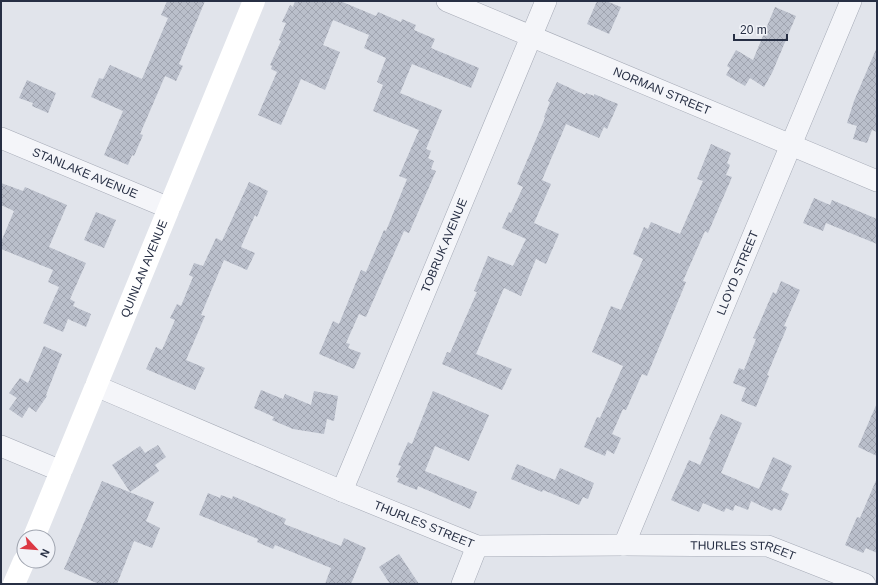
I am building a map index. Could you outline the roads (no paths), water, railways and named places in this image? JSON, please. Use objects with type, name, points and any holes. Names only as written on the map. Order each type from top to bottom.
[{"type":"street","name":"QUINLAN AVENUE","points":[[37,529],[254,1]]},
{"type":"street","name":"NORMAN STREET","points":[[447,1],[877,181]]},
{"type":"street","name":"TOBRUK AVENUE","points":[[342,491],[546,1]]},
{"type":"street","name":"LLOYD STREET","points":[[624,545],[851,1]]},
{"type":"street","name":"STANLAKE AVENUE","points":[[1,138],[169,208]]},
{"type":"street","name":"THURLES STREET","points":[[96,386],[342,491],[477,546],[768,546],[865,584]]},
{"type":"street","points":[[1,446],[61,471]]},
{"type":"street","points":[[462,584],[477,546]]},
{"type":"street","points":[[14,584],[21,569]]}]
